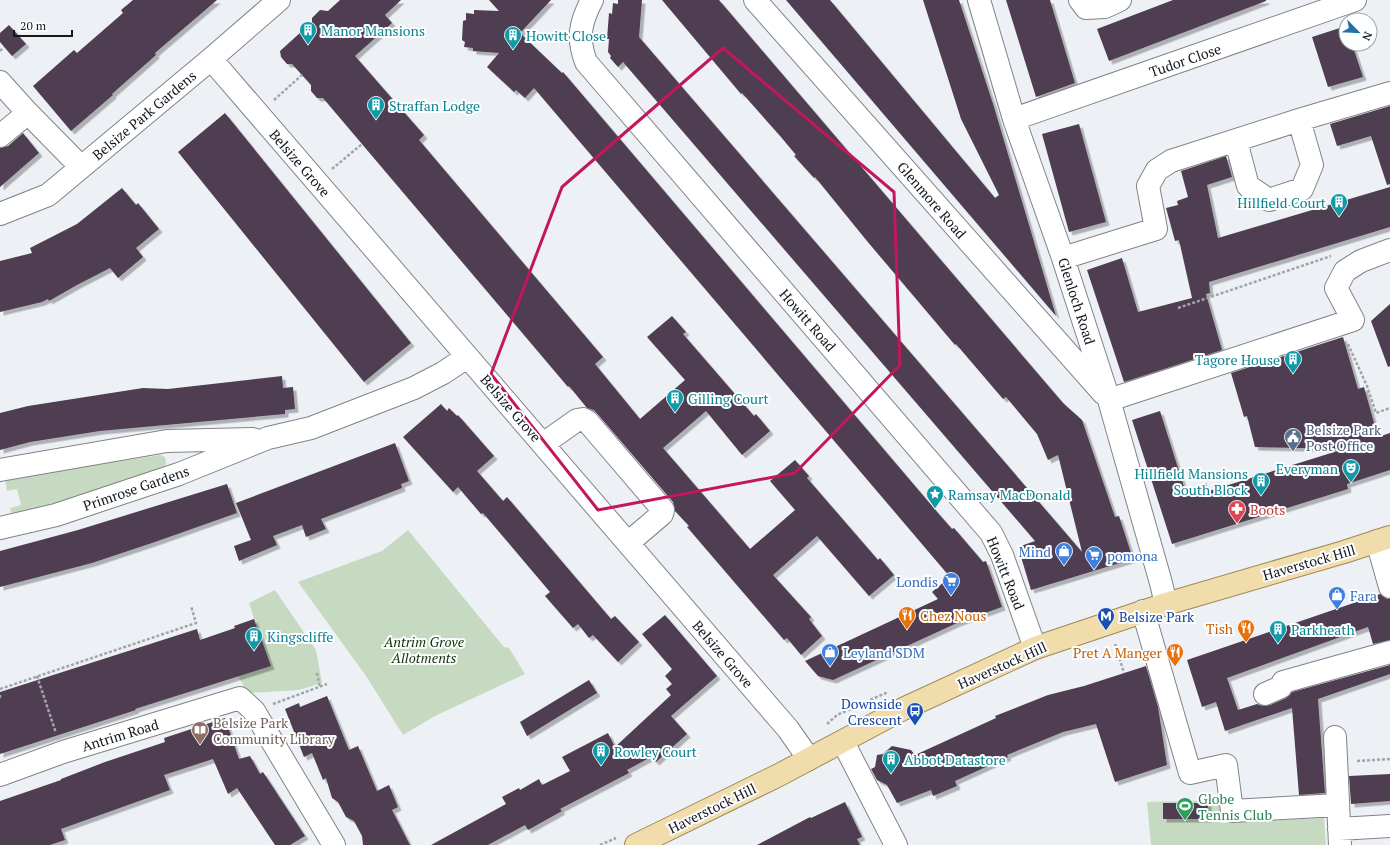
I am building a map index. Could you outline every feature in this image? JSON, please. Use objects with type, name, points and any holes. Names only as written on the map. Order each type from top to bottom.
[{"type":"main road","name":"Haverstock Hill","points":[[636,845],[779,775],[903,709],[1035,648],[1143,611],[1384,539]]},
{"type":"street","name":"Belsize Park Gardens","points":[[0,214],[48,195],[211,59],[279,0]]},
{"type":"street","name":"Howitt Road","points":[[592,0],[586,11],[580,34],[582,50],[586,62],[991,533],[1002,555],[1035,648]]},
{"type":"street","name":"Glenmore Road","points":[[755,0],[1109,400]]},
{"type":"street","name":"Glenloch Road","points":[[979,0],[1014,119],[1063,258],[1109,400],[1166,604]]},
{"type":"street","points":[[1080,0],[1086,8],[1105,6],[1120,0]]},
{"type":"street","name":"Tudor Close","points":[[1014,119],[1355,0]]},
{"type":"street","name":"Belsize Grove","points":[[211,59],[788,729],[809,759]]},
{"type":"street","points":[[0,82],[81,167]]},
{"type":"street","points":[[1063,258],[1156,228],[1148,186],[1157,170],[1171,161],[1390,93]]},
{"type":"street","points":[[0,136],[28,113]]},
{"type":"street","points":[[1236,141],[1248,186],[1269,200],[1302,189],[1312,165],[1299,120]]},
{"type":"street","points":[[1109,400],[1353,320],[1336,288],[1345,271],[1361,261],[1390,250]]},
{"type":"street","name":"Primrose Gardens","points":[[0,528],[56,515],[164,479],[268,438],[311,428],[414,388],[443,373],[467,357]]},
{"type":"street","points":[[543,444],[577,420],[583,419],[588,421],[663,510],[662,514],[628,543]]},
{"type":"street","name":"Primrose Gardens","points":[[0,470],[167,441],[268,438]]},
{"type":"street","points":[[1384,539],[1390,587]]},
{"type":"street","points":[[1143,611],[1190,773],[1226,765],[1232,811],[1338,805]]},
{"type":"street","points":[[1265,694],[1280,687],[1283,682],[1390,652]]},
{"type":"street","points":[[247,705],[334,845]]},
{"type":"street","name":"Antrim Road","points":[[0,775],[63,752],[247,705]]},
{"type":"street","points":[[1334,737],[1340,837],[1390,826]]},
{"type":"street","points":[[842,742],[896,845]]},
{"type":"path","points":[[0,51],[4,46]]},
{"type":"path","points":[[258,114],[302,75]]},
{"type":"path","points":[[337,165],[362,144]]},
{"type":"path","points":[[1178,308],[1279,273]]},
{"type":"path","points":[[1339,325],[1367,386],[1376,413],[1390,408]]},
{"type":"path","points":[[0,689],[196,623],[191,606]]},
{"type":"path","points":[[1115,644],[1124,673]]},
{"type":"path","points":[[317,673],[320,687]]},
{"type":"path","points":[[37,676],[63,752]]},
{"type":"path","points":[[247,705],[327,684]]},
{"type":"path","points":[[1336,762],[1390,759]]},
{"type":"path","points":[[600,845],[612,839]]},
{"type":"highlighted area","points":[[723,48],[894,192],[900,365],[795,473],[598,510],[491,374],[562,187]]},
{"type":"green space","points":[[160,455],[165,457],[166,464],[162,469],[13,519],[10,508],[21,505],[17,489],[7,491],[5,479]]},
{"type":"green space","name":"Antrim Grove Allotments","points":[[408,530],[504,647],[509,648],[525,674],[435,716],[403,735],[366,676],[298,582],[382,551]]},
{"type":"green space","points":[[275,590],[316,650],[322,683],[299,690],[248,693],[236,673],[267,659],[249,603]]},
{"type":"green space","name":"Globe Tennis Club","points":[[1220,800],[1221,823],[1324,818],[1326,845],[1151,845],[1147,802]]},
{"type":"building","points":[[133,0],[217,0],[155,53],[156,55],[112,94],[113,95],[71,131],[33,86],[74,50],[77,53],[123,13],[121,10]]},
{"type":"building","points":[[340,0],[401,0],[385,15],[392,23],[355,56],[424,135],[419,140],[603,357],[595,364],[640,419],[685,380],[647,337],[672,316],[686,332],[683,334],[754,416],[756,414],[770,431],[742,455],[706,411],[663,448],[750,549],[795,510],[770,481],[795,460],[809,476],[807,478],[878,560],[880,558],[894,575],[869,596],[817,536],[773,575],[811,617],[809,619],[822,636],[801,655],[787,638],[784,640],[687,527],[689,526],[675,511],[673,502],[594,410],[587,408],[569,386],[568,387],[323,98],[317,98],[311,91],[311,85],[292,64],[287,64],[281,57],[280,51],[312,22],[312,18],[320,10],[328,11]]},
{"type":"building","points":[[489,0],[551,0],[520,33],[562,73],[563,72],[938,513],[952,529],[954,528],[983,562],[986,561],[1002,607],[957,623],[833,680],[818,676],[805,661],[938,599],[932,592],[950,577],[534,88],[525,98],[516,90],[514,92],[487,67],[499,53],[473,51],[473,48],[464,47],[465,42],[462,40],[463,21],[466,20],[466,13],[474,14],[474,10],[499,11]]},
{"type":"building","points":[[618,0],[642,0],[639,37],[1082,552],[1058,455],[1048,460],[1037,434],[1006,397],[1003,399],[956,344],[955,345],[815,177],[814,178],[794,156],[796,155],[781,137],[742,93],[741,94],[662,0],[719,0],[1063,403],[1082,420],[1115,517],[1119,516],[1133,559],[1031,590],[1018,547],[1035,541],[623,62],[618,67],[610,58],[611,56],[608,52],[609,39],[607,39],[609,13],[612,14],[613,3],[618,4]]},
{"type":"building","points":[[786,0],[830,0],[995,198],[999,195],[961,119],[923,0],[959,0],[994,107],[1056,316]]},
{"type":"building","points":[[1006,0],[1050,0],[1075,83],[1036,97]]},
{"type":"building","points":[[1173,0],[1266,1],[1109,61],[1097,29]]},
{"type":"building","points":[[9,25],[26,44],[12,56],[0,42],[0,33]]},
{"type":"building","points":[[1338,29],[1338,52],[1355,52],[1363,77],[1328,87],[1312,37]]},
{"type":"building","points":[[1390,106],[1390,184],[1387,185],[1371,136],[1337,146],[1330,124]]},
{"type":"building","points":[[225,113],[411,343],[364,382],[178,152]]},
{"type":"building","points":[[1079,124],[1106,222],[1069,232],[1042,134]]},
{"type":"building","points":[[23,133],[39,153],[0,187],[0,148],[8,146]]},
{"type":"building","points":[[1226,156],[1232,177],[1207,185],[1218,238],[1390,187],[1390,227],[1209,282],[1210,293],[1206,294],[1222,350],[1124,382],[1087,270],[1122,258],[1138,312],[1192,298],[1179,240],[1175,241],[1166,208],[1178,205],[1177,201],[1188,197],[1181,171]]},
{"type":"building","points":[[122,188],[136,205],[138,203],[159,229],[136,248],[143,257],[118,278],[110,268],[49,301],[48,299],[42,302],[0,312],[0,261],[32,253],[30,248],[77,224]]},
{"type":"building","points":[[1390,304],[1390,366],[1388,367],[1371,321]]},
{"type":"building","points":[[1343,337],[1358,389],[1364,387],[1378,437],[1390,433],[1390,470],[1347,484],[1348,489],[1172,544],[1132,420],[1160,411],[1185,490],[1206,483],[1209,491],[1344,449],[1255,447],[1247,416],[1244,417],[1231,373]]},
{"type":"building","points":[[282,376],[283,388],[293,387],[295,409],[285,410],[285,414],[100,431],[30,442],[0,450],[0,413],[28,406],[143,388],[168,389]]},
{"type":"building","points":[[441,404],[447,411],[449,408],[457,416],[458,415],[494,456],[477,471],[503,501],[507,497],[611,619],[615,616],[639,642],[618,662],[593,635],[589,638],[578,624],[573,628],[545,596],[550,592],[483,513],[481,514],[458,487],[453,492],[403,437]]},
{"type":"building","points":[[395,443],[409,481],[401,484],[402,488],[321,519],[326,529],[306,537],[302,525],[273,536],[277,545],[239,561],[234,546],[251,540],[236,503]]},
{"type":"building","points":[[227,484],[237,513],[92,563],[0,587],[0,551],[78,530]]},
{"type":"building","points":[[1380,594],[1387,599],[1390,599],[1390,640],[1373,644],[1368,627],[1227,678],[1238,710],[1257,704],[1263,706],[1270,705],[1286,698],[1292,692],[1390,665],[1390,674],[1318,699],[1325,793],[1299,795],[1292,708],[1225,731],[1216,702],[1202,707],[1187,660]]},
{"type":"building","points":[[665,615],[717,676],[671,716],[687,734],[656,762],[651,757],[627,770],[629,773],[560,809],[562,811],[528,830],[525,825],[488,845],[431,845],[506,804],[502,797],[519,788],[520,790],[539,779],[542,785],[570,771],[562,757],[608,733],[615,747],[671,695],[666,689],[672,684],[665,676],[672,669],[642,634]]},
{"type":"building","points":[[254,619],[271,666],[0,754],[0,692],[197,629],[200,640],[235,628],[234,626]]},
{"type":"building","points":[[1146,666],[1158,707],[1167,765],[1115,782],[1096,724],[1063,732],[1007,755],[1008,757],[955,781],[957,786],[933,796],[931,790],[897,803],[887,785],[877,780],[871,769],[875,767],[877,755],[883,754],[892,746],[911,750],[915,755],[996,718],[995,716],[1048,695],[1084,686]]},
{"type":"building","points":[[589,680],[597,693],[527,736],[520,722]]},
{"type":"building","points":[[327,696],[349,750],[358,746],[377,791],[389,785],[398,807],[392,810],[410,845],[363,845],[362,836],[354,821],[346,817],[338,802],[332,798],[326,778],[323,780],[312,753],[304,757],[285,709],[299,703],[300,707]]},
{"type":"building","points":[[225,718],[239,759],[250,756],[260,774],[263,772],[305,836],[290,845],[275,845],[237,788],[228,794],[213,759],[164,775],[170,790],[61,829],[65,840],[50,845],[0,845],[0,801],[61,780],[105,762],[165,742],[164,738]]},
{"type":"building","points":[[1390,774],[1390,801],[1351,804],[1349,776]]},
{"type":"building","points":[[845,802],[862,837],[857,839],[860,845],[757,845],[810,817],[811,818]]},
{"type":"building","points":[[1163,803],[1208,803],[1208,819],[1163,819]]},
{"type":"place","name":"Manor Mansions","points":[[308,45]]},
{"type":"place","name":"Howitt Close","points":[[513,50]]},
{"type":"place","name":"Straffan Lodge","points":[[376,120]]},
{"type":"place","name":"Hillfield Court","points":[[1339,217]]},
{"type":"place","name":"Tagore House","points":[[1293,374]]},
{"type":"place","name":"Gilling Court","points":[[675,413]]},
{"type":"place","name":"Belsize Park Post Office","points":[[1293,452]]},
{"type":"place","name":"Everyman","points":[[1351,483]]},
{"type":"place","name":"Hillfield Mansions South Block","points":[[1261,496]]},
{"type":"place","name":"Ramsay MacDonald","points":[[935,509]]},
{"type":"place","name":"Boots","points":[[1237,524]]},
{"type":"place","name":"Mind","points":[[1064,566]]},
{"type":"place","name":"pomona","points":[[1094,570]]},
{"type":"place","name":"Londis","points":[[951,596]]},
{"type":"place","name":"Fara","points":[[1337,610]]},
{"type":"place","name":"Chez Nous","points":[[907,630]]},
{"type":"place","name":"Belsize Park","points":[[1106,631]]},
{"type":"place","name":"Tish","points":[[1246,643]]},
{"type":"place","name":"Parkheath","points":[[1278,644]]},
{"type":"place","name":"Kingscliffe","points":[[254,651]]},
{"type":"place","name":"Leyland SDM","points":[[830,667]]},
{"type":"place","name":"Pret A Manger","points":[[1175,667]]},
{"type":"place","name":"Downside Crescent","points":[[915,726]]},
{"type":"place","name":"Belsize Park Community Library","points":[[200,745]]},
{"type":"place","name":"Rowley Court","points":[[601,766]]},
{"type":"place","name":"Abbot Datastore","points":[[891,774]]},
{"type":"place","name":"Globe Tennis Club","points":[[1185,821]]}]
